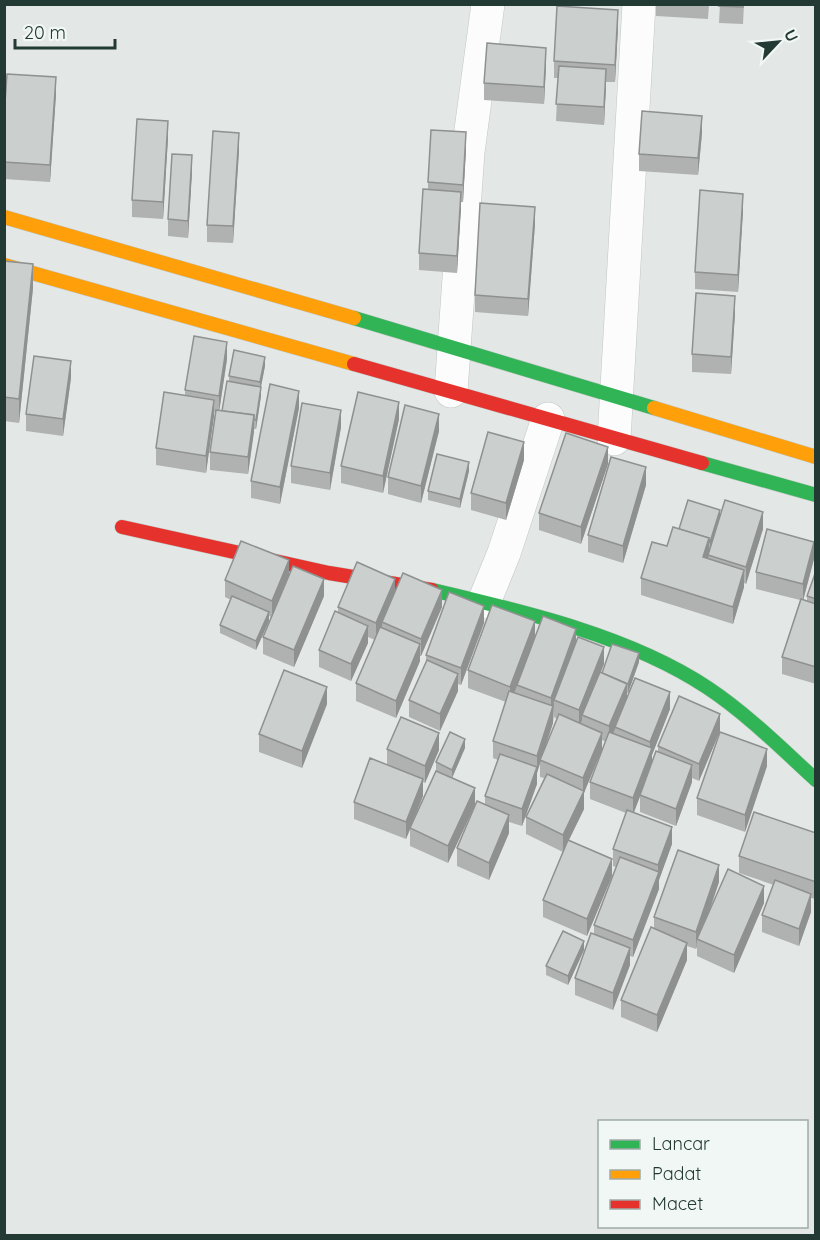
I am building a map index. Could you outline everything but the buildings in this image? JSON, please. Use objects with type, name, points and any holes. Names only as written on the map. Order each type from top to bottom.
[{"type":"main road","points":[[4,217],[454,347],[816,457]]},
{"type":"main road","points":[[4,265],[816,495]]},
{"type":"main road","points":[[123,527],[329,573],[487,594],[660,660],[708,688],[759,727],[816,780]]},
{"type":"street","points":[[451,391],[468,152],[488,4]]},
{"type":"street","points":[[614,439],[639,4]]},
{"type":"street","points":[[487,594],[504,554],[548,419]]},
{"type":"traffic: fast","points":[[354,318],[654,408]]},
{"type":"traffic: fast","points":[[702,463],[816,495]]},
{"type":"traffic: fast","points":[[432,590],[574,627],[645,654],[708,688],[764,732],[816,780]]},
{"type":"traffic: slow","points":[[4,217],[354,318]]},
{"type":"traffic: slow","points":[[4,265],[354,364]]},
{"type":"traffic: slow","points":[[654,408],[816,457]]},
{"type":"traffic: jam","points":[[354,364],[702,463]]},
{"type":"traffic: jam","points":[[122,527],[329,573],[432,590]]}]
